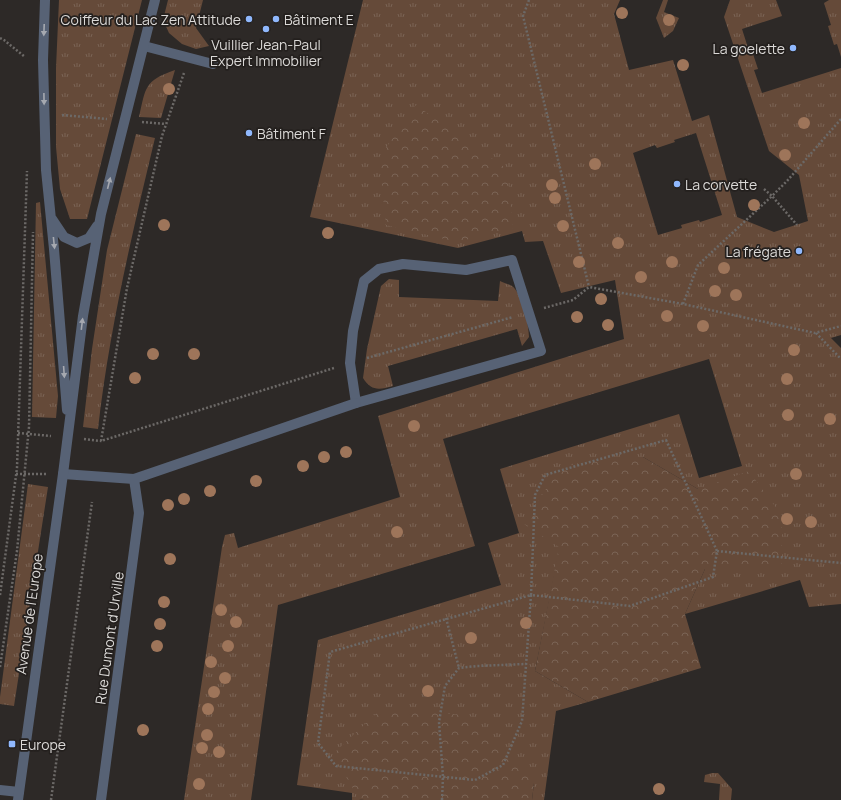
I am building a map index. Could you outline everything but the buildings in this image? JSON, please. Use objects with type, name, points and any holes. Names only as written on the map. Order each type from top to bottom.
[{"type":"street","points":[[45,0],[43,60],[46,170],[68,432]]},
{"type":"street","points":[[68,432],[83,316],[100,221],[155,0]]},
{"type":"street","points":[[144,46],[213,64]]},
{"type":"street","points":[[51,218],[64,237],[77,244],[89,238],[100,221]]},
{"type":"street","points":[[63,474],[134,479],[356,403],[541,351],[512,260],[466,270],[402,264],[379,269],[364,281],[353,331],[350,363],[356,403]]},
{"type":"street","name":"Avenue de l'Europe","points":[[18,796],[68,432]]},
{"type":"street","name":"Rue Dumont d'Urville","points":[[101,800],[139,513],[134,479]]},
{"type":"street","points":[[0,790],[18,796]]},
{"type":"path","points":[[529,0],[523,16],[589,287]]},
{"type":"path","points":[[0,38],[36,65],[43,60]]},
{"type":"path","points":[[188,58],[162,136],[127,288],[101,441],[350,363],[573,300],[589,287],[683,304],[815,333],[841,326]]},
{"type":"path","points":[[44,113],[166,124]]},
{"type":"path","points":[[683,304],[698,265],[787,181],[841,119]]},
{"type":"path","points":[[0,595],[16,474],[27,164]]},
{"type":"path","points":[[764,189],[797,225]]},
{"type":"path","points":[[0,667],[17,551],[29,427],[33,226]]},
{"type":"path","points":[[815,333],[841,359]]},
{"type":"path","points":[[717,551],[666,440],[544,475],[535,495],[531,595],[522,721],[503,765],[475,780],[336,766],[318,743],[330,652],[531,595],[630,606],[713,578],[717,551]]},
{"type":"path","points":[[16,474],[63,474]]},
{"type":"path","points":[[51,800],[92,502]]},
{"type":"path","points":[[717,551],[841,563]]},
{"type":"path","points":[[446,618],[459,668]]},
{"type":"path","points":[[442,800],[443,777],[439,722],[445,686],[459,668],[526,664]]},
{"type":"green space","points":[[59,0],[142,0],[87,219],[70,219],[60,189],[56,147],[56,68]]},
{"type":"green space","points":[[168,0],[203,0],[196,28],[209,46],[196,49],[182,44],[169,33],[163,20]]},
{"type":"green space","points":[[363,0],[620,0],[614,14],[629,70],[673,60],[692,121],[709,115],[737,217],[774,232],[808,221],[799,175],[769,151],[724,17],[730,0],[776,0],[782,16],[742,29],[749,51],[752,51],[758,69],[754,70],[762,93],[841,68],[841,335],[831,338],[841,348],[841,604],[809,607],[800,580],[685,614],[705,569],[698,489],[643,457],[560,546],[535,671],[588,702],[556,711],[544,800],[532,800],[534,783],[359,799],[364,800],[352,800],[352,793],[297,785],[318,640],[501,585],[488,543],[519,533],[500,469],[679,414],[699,478],[742,466],[709,359],[443,439],[475,546],[278,605],[251,800],[184,800],[225,535],[234,533],[238,548],[400,497],[378,416],[624,339],[615,280],[561,293],[543,241],[525,242],[522,231],[458,248],[310,217]],"holes":[[[696,133],[722,215],[700,222],[699,220],[681,225],[682,228],[658,235],[633,153],[655,145],[657,148],[675,142],[674,140]]]},
{"type":"green space","points":[[663,0],[668,0],[664,12],[679,18],[673,31],[664,38],[656,18]]},
{"type":"green space","points":[[829,0],[841,0],[841,57],[837,44],[834,45],[828,26],[831,25],[824,3]]},
{"type":"green space","points":[[175,70],[161,118],[139,117],[145,92],[148,86],[157,78]]},
{"type":"green space","points":[[416,105],[507,169],[513,228],[457,242],[386,225],[379,158]]},
{"type":"green space","points":[[136,134],[155,138],[115,319],[108,356],[98,429],[83,427],[92,349],[107,250]]},
{"type":"green space","points":[[40,202],[58,396],[56,418],[32,417],[36,203]]},
{"type":"green space","points":[[389,279],[399,280],[399,297],[498,301],[500,281],[512,286],[519,295],[528,325],[529,337],[522,346],[517,329],[388,366],[393,386],[379,389],[372,387],[363,378],[367,349],[381,286]]},
{"type":"green space","points":[[643,457],[698,489],[749,471],[782,516],[782,569],[705,569],[685,614],[701,668],[588,702],[535,671],[559,547],[524,524],[561,465]]},
{"type":"green space","points":[[28,484],[48,487],[14,706],[0,704],[0,697]]},
{"type":"green space","points":[[380,710],[469,715],[534,783],[532,800],[359,799],[333,754]]},
{"type":"green space","points":[[718,773],[732,789],[731,800],[719,800],[720,784],[704,782],[705,775]]},
{"type":"place","name":"Coiffeur du Lac Zen Attitude","points":[[249,19]]},
{"type":"place","name":"Bâtiment E","points":[[276,19]]},
{"type":"place","name":"Vuillier Jean-Paul Expert Immobilier","points":[[266,29]]},
{"type":"place","name":"La goelette","points":[[793,48]]},
{"type":"place","name":"Bâtiment F","points":[[249,133]]},
{"type":"place","name":"La corvette","points":[[677,184]]},
{"type":"place","name":"La frégate","points":[[799,251]]},
{"type":"place","name":"Europe","points":[[12,744]]}]
